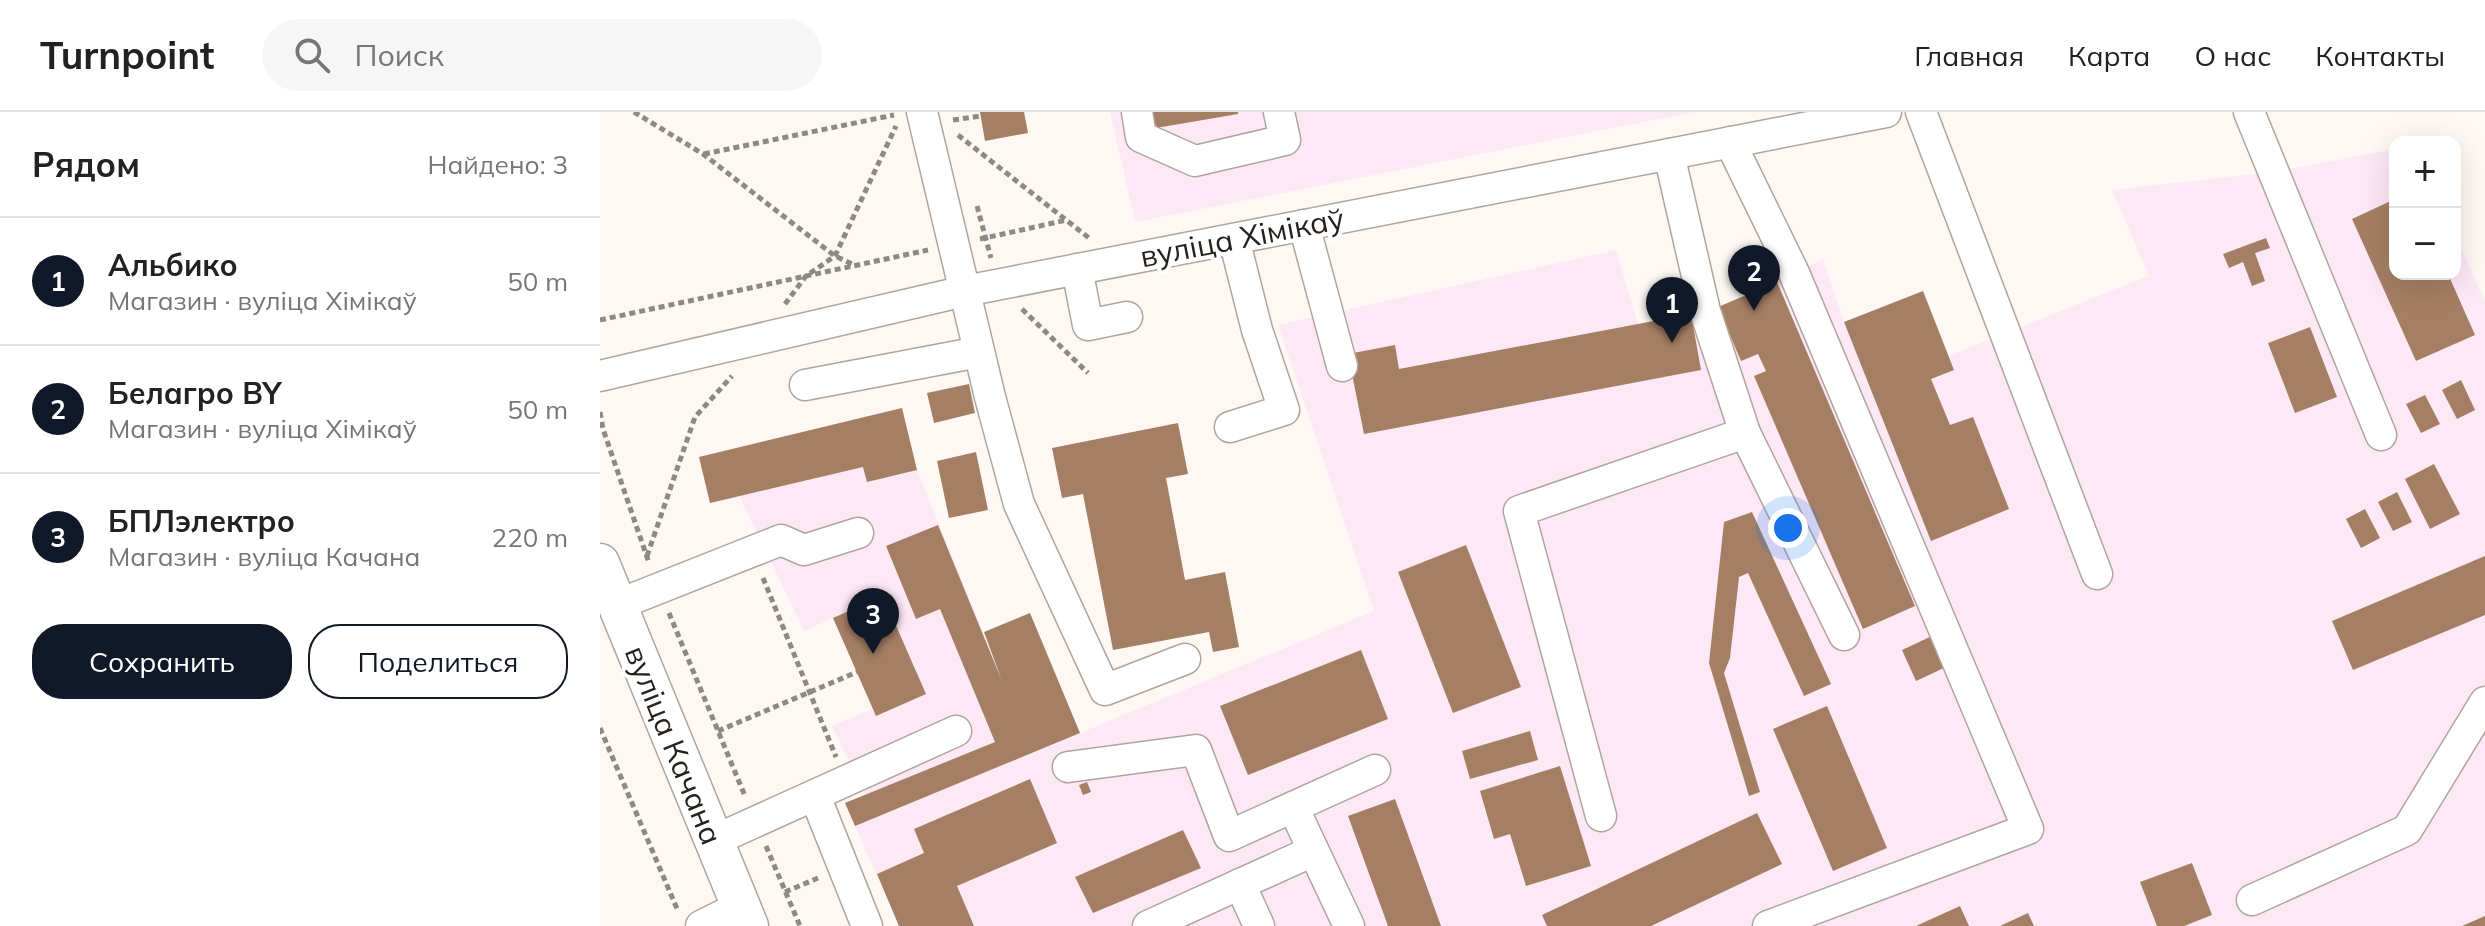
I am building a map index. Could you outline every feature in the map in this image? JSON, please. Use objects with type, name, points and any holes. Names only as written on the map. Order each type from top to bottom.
[{"type":"main road","name":"вуліца Качана","points":[[600,563],[745,916]]},
{"type":"street","points":[[922,112],[1019,504],[1105,690],[1185,659]]},
{"type":"street","points":[[1137,112],[1141,137],[1195,161],[1285,140],[1279,112]]},
{"type":"street","name":"вуліца Хімікаў","points":[[600,376],[965,291],[1886,112]]},
{"type":"street","points":[[1921,112],[2097,574]]},
{"type":"street","points":[[2249,112],[2381,435]]},
{"type":"street","points":[[1730,142],[1794,273],[2028,829],[1768,926]]},
{"type":"street","points":[[1669,154],[1705,311],[1745,433],[1844,635]]},
{"type":"street","points":[[1304,225],[1342,366]]},
{"type":"street","points":[[1230,427],[1284,410],[1257,330],[1234,239]]},
{"type":"street","points":[[1077,269],[1088,325],[1127,317]]},
{"type":"street","points":[[805,385],[979,352]]},
{"type":"street","points":[[1601,816],[1519,511],[1745,433]]},
{"type":"street","points":[[617,605],[781,540],[804,550],[858,533]]},
{"type":"street","points":[[2252,900],[2407,830],[2485,702]]},
{"type":"street","points":[[713,841],[956,731]]},
{"type":"street","points":[[1068,767],[1196,750],[1229,836],[1375,770]]},
{"type":"street","points":[[815,796],[867,926]]},
{"type":"street","points":[[1293,807],[1349,926]]},
{"type":"street","points":[[1148,926],[1313,851]]},
{"type":"street","points":[[1240,884],[1259,926]]},
{"type":"street","points":[[689,919],[745,916]]},
{"type":"path","points":[[634,112],[703,154],[835,256],[855,266]]},
{"type":"path","points":[[703,154],[902,113]]},
{"type":"path","points":[[953,120],[981,116]]},
{"type":"path","points":[[957,135],[1119,261]]},
{"type":"path","points":[[600,320],[1067,220]]},
{"type":"path","points":[[600,412],[603,429],[658,589],[800,926]]},
{"type":"path","points":[[775,608],[846,782]]},
{"type":"path","points":[[718,731],[857,672]]},
{"type":"path","points":[[600,728],[689,919]]},
{"type":"shaded area","points":[[1110,112],[1694,112],[1135,222]]},
{"type":"shaded area","points":[[2389,150],[2389,280],[2461,280],[2461,247],[2485,302],[2485,926],[899,926],[845,803],[865,794],[832,726],[873,709],[833,618],[804,631],[740,497],[710,503],[699,457],[902,408],[917,470],[1032,753],[1374,611],[1278,325],[1616,250],[1638,324],[1718,307],[1823,259],[1844,322],[1923,291],[1949,356],[2149,276],[2112,190],[2274,172]]},
{"type":"building","points":[[980,112],[1024,112],[1028,133],[985,141]]},
{"type":"building","points":[[1153,112],[1238,112],[1238,114],[1156,128]]},
{"type":"building","points":[[2389,202],[2389,280],[2451,280],[2475,335],[2416,361],[2352,219]]},
{"type":"building","points":[[2266,238],[2270,248],[2255,253],[2265,281],[2252,286],[2243,262],[2229,268],[2223,254]]},
{"type":"building","points":[[1777,282],[1915,606],[1863,629],[1754,376],[1766,371],[1758,354],[1741,361],[1718,307]]},
{"type":"building","points":[[1923,291],[1954,370],[1931,379],[1950,425],[1973,417],[2009,509],[1931,541],[1844,322]]},
{"type":"building","points":[[1691,314],[1701,370],[1364,434],[1348,354],[1395,345],[1399,369]]},
{"type":"building","points":[[2310,327],[2337,397],[2295,413],[2268,343]]},
{"type":"building","points":[[2461,380],[2475,410],[2457,419],[2442,390]]},
{"type":"building","points":[[969,384],[975,413],[934,423],[927,393]]},
{"type":"building","points":[[2425,395],[2440,424],[2421,433],[2406,404]]},
{"type":"building","points":[[902,408],[917,470],[867,482],[863,467],[710,503],[699,457]]},
{"type":"building","points":[[1178,423],[1188,474],[1166,478],[1185,580],[1225,572],[1239,647],[1213,652],[1209,632],[1113,650],[1083,494],[1062,498],[1052,448]]},
{"type":"building","points":[[976,452],[988,510],[949,518],[937,461]]},
{"type":"building","points":[[2434,464],[2460,514],[2430,529],[2405,479]]},
{"type":"building","points":[[2397,492],[2412,522],[2393,531],[2378,502]]},
{"type":"building","points":[[2365,509],[2380,538],[2361,548],[2346,519]]},
{"type":"building","points":[[1752,512],[1831,684],[1804,696],[1748,573],[1739,577],[1730,658],[1724,673],[1760,792],[1749,796],[1709,663],[1724,522]]},
{"type":"building","points":[[938,525],[1002,681],[984,632],[1030,613],[1080,733],[855,826],[845,803],[995,742],[940,609],[916,619],[886,546]]},
{"type":"building","points":[[1466,545],[1521,687],[1453,713],[1398,572]]},
{"type":"building","points":[[2485,556],[2485,615],[2353,670],[2332,621]]},
{"type":"building","points":[[883,596],[926,694],[876,716],[833,618]]},
{"type":"building","points":[[1932,636],[1946,667],[1916,681],[1902,650]]},
{"type":"building","points":[[1361,650],[1388,719],[1248,775],[1220,706]]},
{"type":"building","points":[[1827,706],[1887,848],[1833,871],[1773,729]]},
{"type":"building","points":[[1530,731],[1538,760],[1470,779],[1462,751]]},
{"type":"building","points":[[1560,766],[1591,866],[1526,886],[1510,834],[1494,839],[1480,791]]},
{"type":"building","points":[[1030,779],[1057,843],[957,886],[974,926],[899,926],[877,874],[924,853],[914,829]]},
{"type":"building","points":[[1087,782],[1091,792],[1083,795],[1079,785]]},
{"type":"building","points":[[1395,799],[1441,926],[1388,926],[1348,816]]},
{"type":"building","points":[[1757,813],[1782,864],[1651,926],[1547,926],[1542,915]]},
{"type":"building","points":[[1183,830],[1201,868],[1093,913],[1075,877]]},
{"type":"building","points":[[2192,863],[2212,915],[2184,926],[2157,926],[2140,882]]},
{"type":"building","points":[[1960,906],[1969,926],[1916,926]]},
{"type":"building","points":[[2028,913],[2034,926],[2000,926]]},
{"type":"building","points":[[2485,916],[2485,926],[2462,926]]},
{"type":"place","name":"Белагро BY","points":[[1754,311]]},
{"type":"place","name":"Альбико","points":[[1672,343]]},
{"type":"place","name":"БПЛэлектро","points":[[873,654]]}]
